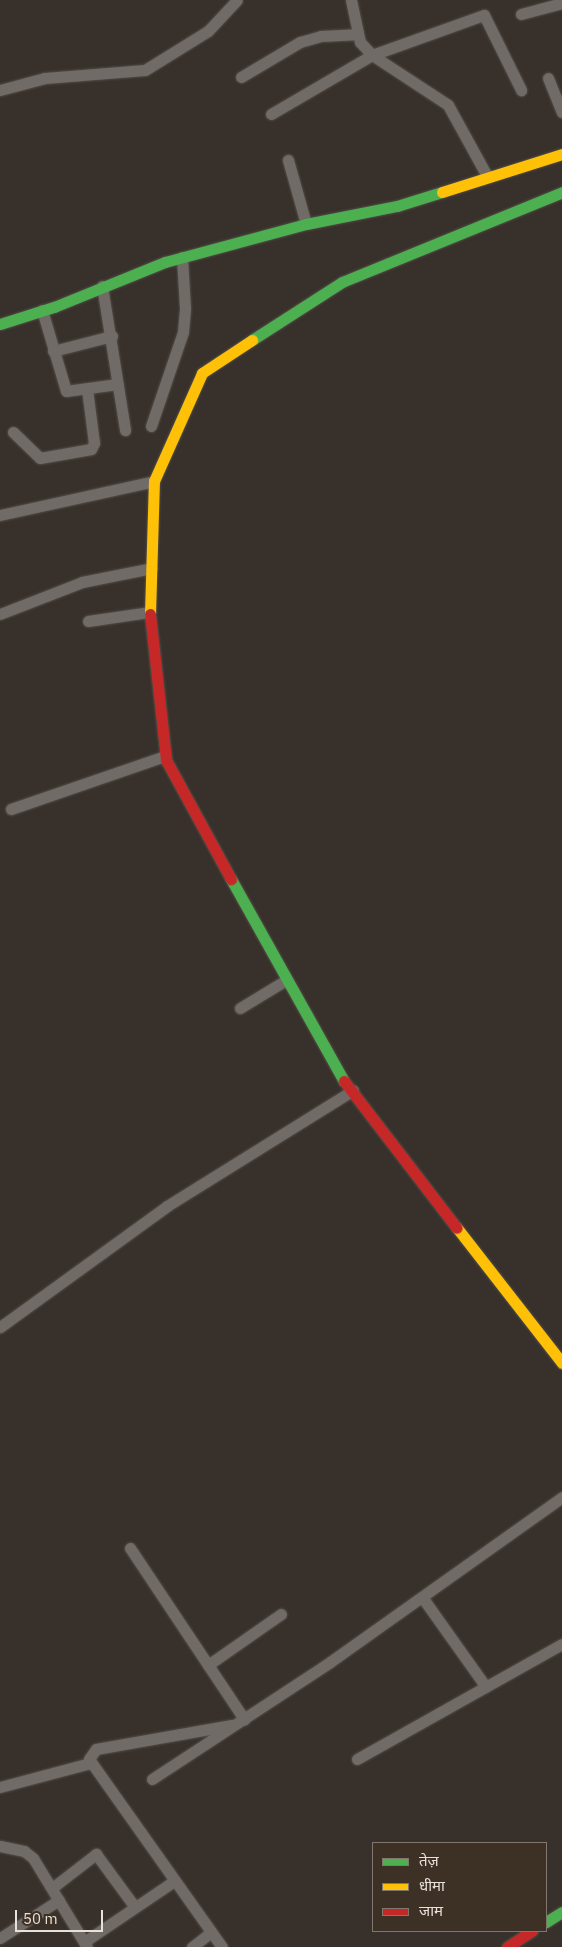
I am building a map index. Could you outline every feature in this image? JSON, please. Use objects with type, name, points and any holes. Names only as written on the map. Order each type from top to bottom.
[{"type":"street","points":[[0,90],[44,78],[145,70],[208,31],[237,0]]},
{"type":"street","points":[[351,0],[356,34],[372,54],[448,105],[487,176]]},
{"type":"street","points":[[520,14],[562,3]]},
{"type":"street","points":[[272,114],[372,54],[484,15],[521,90]]},
{"type":"street","points":[[241,77],[300,42],[321,36],[356,34]]},
{"type":"street","points":[[548,78],[562,112]]},
{"type":"street","points":[[0,324],[182,257],[306,224],[397,206],[487,176],[562,154]]},
{"type":"street","points":[[288,160],[306,224]]},
{"type":"street","points":[[562,192],[342,282],[202,373],[154,481],[150,612],[165,756],[335,1070],[353,1090],[562,1363]]},
{"type":"street","points":[[151,426],[183,332],[185,308],[182,257]]},
{"type":"street","points":[[102,286],[112,336],[125,430]]},
{"type":"street","points":[[42,310],[52,351],[64,388],[69,392],[118,384]]},
{"type":"street","points":[[52,351],[112,336]]},
{"type":"street","points":[[13,432],[40,458],[91,449],[94,443],[87,389]]},
{"type":"street","points":[[0,515],[154,481]]},
{"type":"street","points":[[0,614],[82,582],[152,568]]},
{"type":"street","points":[[88,621],[150,612]]},
{"type":"street","points":[[11,809],[165,756]]},
{"type":"street","points":[[240,1008],[286,980]]},
{"type":"street","points":[[0,1327],[167,1206],[353,1090]]},
{"type":"street","points":[[152,1779],[422,1597],[562,1497]]},
{"type":"street","points":[[130,1548],[208,1665],[240,1721]]},
{"type":"street","points":[[422,1597],[486,1687]]},
{"type":"street","points":[[208,1665],[281,1614]]},
{"type":"street","points":[[357,1759],[562,1644]]},
{"type":"street","points":[[222,1947],[90,1763],[90,1755],[96,1749],[240,1721]]},
{"type":"street","points":[[0,1787],[90,1763]]},
{"type":"street","points":[[0,1846],[29,1853],[85,1944],[174,1881]]},
{"type":"street","points":[[52,1888],[96,1854],[136,1907]]},
{"type":"street","points":[[3,1941],[59,1900]]},
{"type":"street","points":[[547,1921],[562,1912]]},
{"type":"street","points":[[192,1947],[211,1932]]},
{"type":"street","points":[[507,1947],[530,1932]]},
{"type":"traffic: fast","points":[[0,324],[54,307],[165,262],[306,224],[397,206],[442,192]]},
{"type":"traffic: fast","points":[[252,340],[342,282],[562,192]]},
{"type":"traffic: fast","points":[[231,879],[344,1081]]},
{"type":"traffic: fast","points":[[547,1921],[562,1912]]},
{"type":"traffic: slow","points":[[442,192],[562,154]]},
{"type":"traffic: slow","points":[[150,614],[154,481],[202,373],[252,340]]},
{"type":"traffic: slow","points":[[457,1228],[562,1363]]},
{"type":"traffic: jam","points":[[150,614],[166,760],[231,879]]},
{"type":"traffic: jam","points":[[344,1081],[457,1228]]},
{"type":"traffic: jam","points":[[507,1947],[530,1932]]}]
